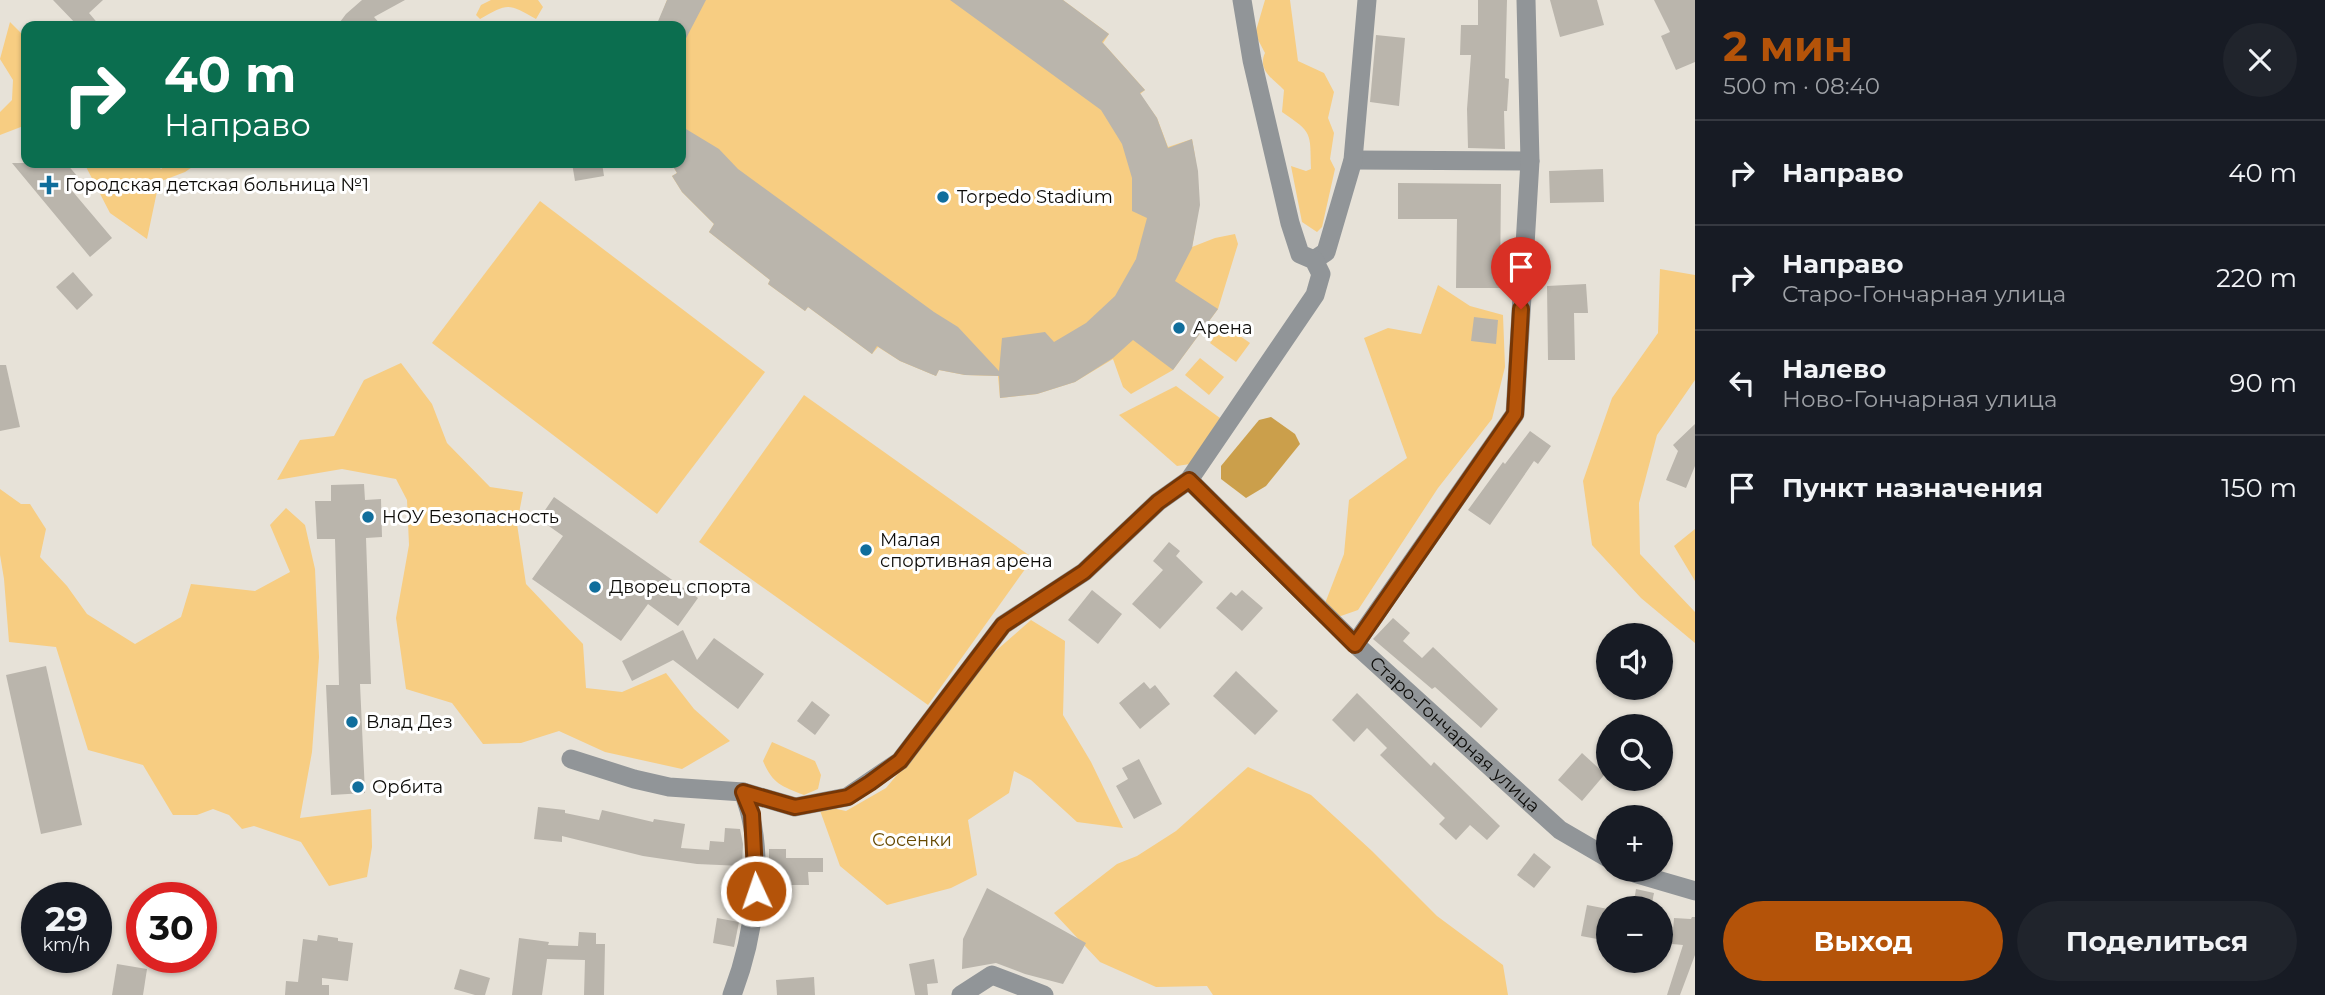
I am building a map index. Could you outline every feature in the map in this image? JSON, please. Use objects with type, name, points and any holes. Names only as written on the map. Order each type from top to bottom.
[{"type":"street","points":[[571,759],[669,787],[743,792],[795,807],[848,797],[900,761],[1003,625],[1084,572],[1158,502],[1189,480],[1315,295],[1321,274],[1314,260],[1300,254],[1290,223],[1252,60],[1242,0]]},
{"type":"street","points":[[1314,260],[1326,252],[1353,160],[1367,0]]},
{"type":"street","points":[[1355,645],[1515,414],[1530,161],[1526,0]]},
{"type":"street","points":[[1353,160],[1530,161]]},
{"type":"street","name":"Старо-Гончарная улица","points":[[1189,480],[1355,645],[1560,830],[1596,851]]},
{"type":"street","points":[[732,995],[742,969],[756,891],[752,814],[743,792]]},
{"type":"street","points":[[1664,882],[1695,891]]},
{"type":"street","points":[[961,995],[992,975],[1044,995]]},
{"type":"green space","points":[[491,0],[538,0],[543,7],[536,19],[508,7],[480,19],[476,15],[481,5]]},
{"type":"green space","name":"Torpedo Stadium","points":[[667,0],[1063,0],[1109,34],[1103,43],[1145,90],[1140,94],[1157,118],[1168,147],[1192,139],[1198,193],[1192,247],[1235,234],[1238,244],[1218,309],[1173,370],[1131,394],[1123,387],[1113,359],[1075,382],[1037,394],[1000,398],[998,376],[965,375],[939,370],[936,376],[900,361],[878,347],[872,354],[808,307],[805,311],[768,284],[770,280],[709,232],[714,224],[682,192],[672,176],[677,173],[674,168],[686,168],[686,21],[659,21]]},
{"type":"green space","points":[[1265,0],[1290,0],[1298,61],[1324,73],[1334,92],[1328,118],[1334,133],[1330,159],[1335,169],[1322,227],[1317,232],[1302,222],[1291,166],[1306,171],[1311,169],[1310,140],[1305,130],[1282,112],[1284,90],[1265,69],[1265,53],[1255,34]]},
{"type":"green space","points":[[10,22],[21,33],[21,127],[0,135],[0,112],[12,100],[13,80],[0,59]]},
{"type":"green space","points":[[87,168],[191,168],[159,182],[147,239],[110,213]]},
{"type":"green space","points":[[540,201],[765,372],[657,514],[432,343]]},
{"type":"green space","points":[[1660,269],[1695,275],[1695,380],[1657,435],[1639,503],[1640,554],[1695,612],[1695,643],[1641,598],[1592,545],[1583,481],[1612,398],[1658,333]]},
{"type":"green space","points":[[1438,285],[1470,306],[1503,315],[1505,367],[1492,419],[1438,488],[1358,610],[1338,617],[1324,606],[1344,554],[1349,500],[1407,458],[1364,338],[1388,328],[1421,334]]},
{"type":"green space","points":[[1223,324],[1250,343],[1236,362],[1210,343]]},
{"type":"green space","points":[[1200,358],[1224,377],[1209,395],[1185,375]]},
{"type":"green space","points":[[401,363],[432,404],[447,443],[490,487],[523,492],[517,524],[526,584],[583,644],[586,688],[622,692],[666,673],[694,709],[730,741],[682,769],[605,752],[559,731],[521,743],[483,744],[452,703],[406,689],[396,618],[409,545],[407,500],[396,479],[342,469],[277,480],[300,440],[334,436],[364,380]]},
{"type":"green space","points":[[1176,386],[1220,418],[1190,464],[1177,466],[1119,415]]},
{"type":"green space","name":"Малая спортивная арена","points":[[804,395],[1033,558],[928,705],[699,542]]},
{"type":"green space","points":[[0,489],[21,504],[30,504],[46,529],[40,557],[67,586],[87,614],[135,644],[181,617],[191,584],[255,591],[290,572],[270,525],[286,508],[305,525],[315,569],[319,657],[312,752],[300,818],[371,809],[372,847],[367,877],[329,886],[301,842],[254,826],[242,829],[229,815],[213,809],[197,815],[173,815],[143,765],[88,750],[56,647],[9,642],[0,555]]},
{"type":"green space","points":[[1695,529],[1695,581],[1674,546]]},
{"type":"green space","name":"Сосенки","points":[[1031,620],[1065,641],[1063,715],[1091,762],[1123,828],[1077,822],[1031,780],[1014,771],[1009,793],[968,820],[977,875],[951,888],[887,905],[840,866],[818,805],[846,811],[886,788],[927,739],[975,669]]},
{"type":"green space","points":[[772,742],[815,761],[821,775],[818,789],[804,795],[774,779],[763,761]]},
{"type":"green space","points":[[1248,767],[1311,795],[1437,916],[1503,965],[1508,995],[1213,995],[1207,986],[1156,987],[1100,962],[1054,913],[1117,864],[1137,856],[1176,831]]},
{"type":"shaded area","points":[[1271,417],[1295,434],[1300,444],[1266,486],[1246,498],[1221,479],[1221,466],[1259,420]]},
{"type":"building","points":[[53,0],[103,0],[89,13],[96,21],[73,21]]},
{"type":"building","points":[[362,0],[405,0],[374,17],[378,21],[341,21]]},
{"type":"building","points":[[667,0],[706,0],[686,38],[686,21],[658,21]]},
{"type":"building","points":[[950,0],[1063,0],[1109,34],[1102,42],[1145,90],[1140,93],[1157,118],[1168,148],[1192,139],[1198,171],[1200,205],[1192,248],[1175,281],[1218,309],[1173,370],[1133,340],[1113,358],[1075,382],[1037,394],[1000,398],[999,376],[965,375],[939,370],[936,376],[900,361],[877,346],[872,354],[808,307],[805,311],[768,284],[770,280],[709,232],[714,224],[682,192],[672,176],[677,173],[674,168],[686,168],[686,129],[719,149],[738,169],[958,327],[999,371],[1002,338],[1045,332],[1054,342],[1086,323],[1115,296],[1136,259],[1147,218],[1132,211],[1132,178],[1122,144],[1101,110]]},
{"type":"building","points":[[1478,0],[1507,0],[1505,78],[1509,79],[1507,111],[1504,111],[1505,149],[1468,148],[1467,109],[1471,55],[1460,55],[1461,25],[1478,25]]},
{"type":"building","points":[[1550,0],[1597,0],[1604,25],[1560,37]]},
{"type":"building","points":[[1654,0],[1695,0],[1695,62],[1676,70],[1661,36],[1670,32]]},
{"type":"building","points":[[1376,35],[1405,38],[1399,106],[1370,102]]},
{"type":"building","points":[[12,163],[21,163],[21,168],[70,168],[78,177],[68,186],[112,238],[90,257]]},
{"type":"building","points":[[573,168],[603,168],[604,176],[575,181]]},
{"type":"building","points":[[1603,169],[1604,202],[1550,203],[1549,171]]},
{"type":"building","points":[[1398,183],[1501,184],[1500,288],[1456,288],[1457,219],[1398,219]]},
{"type":"building","points":[[73,272],[93,295],[77,310],[56,287]]},
{"type":"building","points":[[1586,284],[1588,313],[1574,313],[1575,360],[1548,360],[1547,286]]},
{"type":"building","points":[[1474,317],[1498,320],[1496,344],[1471,341]]},
{"type":"building","points":[[0,365],[6,365],[20,427],[0,431]]},
{"type":"building","points":[[1695,424],[1695,466],[1686,488],[1666,480],[1678,451],[1673,445]]},
{"type":"building","points":[[1530,431],[1551,446],[1538,464],[1534,461],[1490,525],[1468,510],[1503,462],[1505,464]]},
{"type":"building","points":[[364,484],[365,500],[381,499],[382,537],[366,538],[371,684],[360,684],[365,793],[331,795],[326,685],[339,685],[335,539],[317,539],[315,501],[331,501],[331,485]]},
{"type":"building","points":[[554,497],[698,598],[678,626],[648,604],[621,641],[532,579],[563,536],[539,519]]},
{"type":"building","points":[[1169,542],[1180,551],[1176,556],[1203,582],[1160,629],[1132,604],[1163,570],[1153,561]]},
{"type":"building","points":[[1092,590],[1122,614],[1098,644],[1068,620]]},
{"type":"building","points":[[1242,590],[1263,608],[1242,631],[1216,608],[1231,592],[1236,596]]},
{"type":"building","points":[[1393,618],[1410,633],[1403,641],[1422,658],[1433,647],[1498,709],[1481,728],[1435,687],[1432,689],[1373,639]]},
{"type":"building","points":[[683,630],[697,660],[714,638],[764,674],[738,709],[673,660],[632,681],[622,661]]},
{"type":"building","points":[[46,666],[82,825],[41,834],[6,675]]},
{"type":"building","points":[[1236,671],[1278,711],[1255,735],[1213,696]]},
{"type":"building","points":[[1144,682],[1150,689],[1155,685],[1170,704],[1140,729],[1119,703]]},
{"type":"building","points":[[1357,693],[1431,766],[1434,762],[1500,826],[1487,840],[1470,825],[1456,840],[1439,824],[1445,818],[1380,755],[1387,748],[1367,728],[1354,742],[1332,720]]},
{"type":"building","points":[[812,701],[830,715],[815,735],[797,721]]},
{"type":"building","points":[[1582,753],[1596,766],[1596,785],[1582,801],[1558,780]]},
{"type":"building","points":[[1139,759],[1162,804],[1134,819],[1116,786],[1128,779],[1122,768]]},
{"type":"building","points":[[538,807],[565,810],[565,813],[599,820],[602,810],[653,822],[654,819],[685,824],[681,848],[709,850],[710,841],[724,842],[725,828],[740,829],[743,844],[742,866],[697,864],[643,856],[562,836],[562,842],[534,839]]},
{"type":"building","points":[[769,849],[786,849],[786,858],[823,858],[823,872],[808,872],[809,885],[769,885]]},
{"type":"building","points":[[1534,853],[1551,867],[1534,888],[1517,875]]},
{"type":"building","points":[[987,888],[1086,943],[1063,984],[996,963],[962,969],[963,939]]},
{"type":"building","points":[[1636,889],[1654,893],[1653,896],[1635,896]]},
{"type":"building","points":[[1587,905],[1596,907],[1596,939],[1581,936]]},
{"type":"building","points":[[1695,917],[1695,955],[1680,995],[1667,995],[1683,945],[1673,944],[1674,918]]},
{"type":"building","points":[[717,918],[739,922],[734,947],[713,943]]},
{"type":"building","points":[[579,932],[596,933],[596,944],[605,944],[604,995],[584,995],[585,960],[547,959],[542,995],[512,995],[519,938],[549,942],[548,945],[578,946]]},
{"type":"building","points":[[318,935],[353,943],[348,981],[322,978],[322,985],[329,985],[329,995],[285,995],[286,981],[298,982],[303,939],[317,941]]},
{"type":"building","points":[[934,959],[938,983],[927,984],[928,995],[915,995],[909,964]]},
{"type":"building","points":[[117,964],[126,966],[126,973],[146,973],[143,995],[112,995]]},
{"type":"building","points":[[460,969],[490,978],[485,995],[454,989]]},
{"type":"building","points":[[814,977],[815,995],[777,995],[776,980]]},
{"type":"place","name":"Городская детская больница №1","points":[[49,185]]},
{"type":"place","name":"Torpedo Stadium","points":[[943,197]]},
{"type":"place","name":"Арена","points":[[1179,328]]},
{"type":"place","name":"НОУ Безопасность","points":[[368,517]]},
{"type":"place","name":"Малая спортивная арена","points":[[866,550]]},
{"type":"place","name":"Дворец спорта","points":[[595,587]]},
{"type":"place","name":"Влад Дез","points":[[352,722]]},
{"type":"place","name":"Орбита","points":[[358,787]]},
{"type":"route","points":[[756,891],[752,814],[743,792],[795,807],[848,797],[870,783],[900,761],[1003,625],[1084,572],[1158,502],[1189,480],[1355,645],[1515,414],[1521,309]]}]
